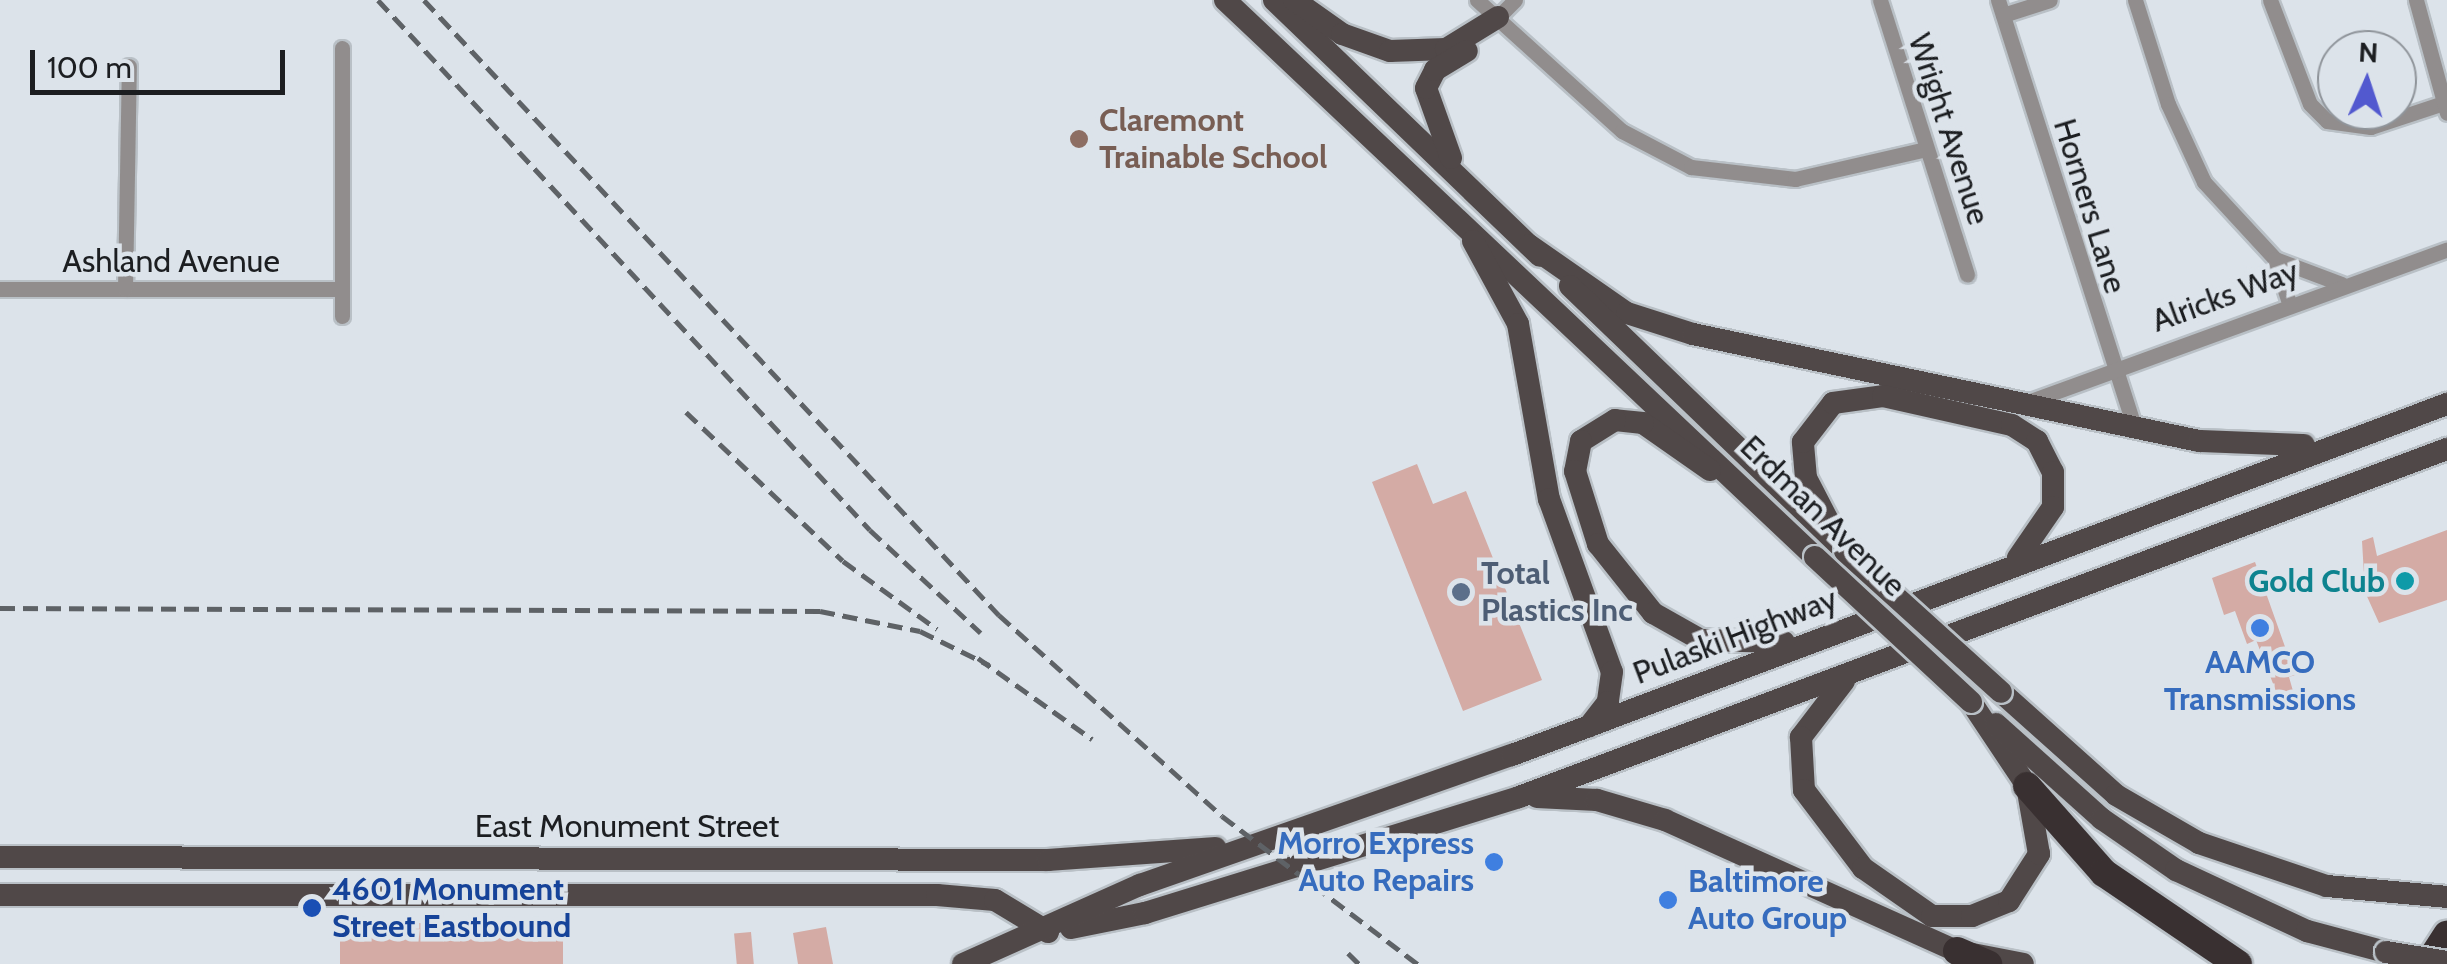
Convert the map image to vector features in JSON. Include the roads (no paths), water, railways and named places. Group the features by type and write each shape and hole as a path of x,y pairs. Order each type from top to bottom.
{"highway":[{"path":"2027,786 2104,874 2238,964"},
{"path":"2428,964 2447,936"},
{"path":"1956,950 1988,964"}],"main road":[{"name":"Erdman Avenue","path":"1225,0 1815,557 2102,819 2176,870 2308,931 2386,952 2447,962"},
{"name":"Erdman Avenue","path":"1274,0 1463,178 1844,550 2116,795 2199,844 2326,886 2447,897"},
{"path":"1294,0 1342,34 1390,51 1446,49 1506,8"},
{"path":"1463,178 1430,116 1426,88 1435,70 1506,8"},
{"path":"1458,217 1511,303 1548,499 1612,672 1608,702 1589,726"},
{"path":"1529,245 1627,313 1660,325 2232,446 2332,443"},
{"path":"1844,550 1806,478 1803,442 1833,403 1868,395 2012,425 2037,441 2053,472 2053,507 2013,564"},
{"name":"Pulaski Highway","path":"963,964 1048,932 1140,885 1589,726 2167,504 2447,404"},
{"path":"1815,557 1644,424 1600,423 1581,442 1575,470 1586,518 1614,571 1652,613 1728,645 1832,634"},
{"name":"Pulaski Highway","path":"1048,932 1144,914 1519,797 2182,545 2447,450"},
{"path":"2167,504 2182,545"},
{"path":"1860,668 1807,721 1799,773 1834,837 1897,897 1952,918 2009,901 2039,854 2027,786 1971,702"},
{"path":"1519,797 1598,800 1664,820 1956,950 2023,964"},
{"name":"East Monument Street","path":"0,857 1048,860 1253,843"},
{"path":"0,894 936,896 995,900 1048,932"}],"street":[{"path":"1477,0 1506,8 1622,131 1691,167 1795,179 1926,149"},
{"name":"Wright Avenue","path":"1880,0 1967,274"},
{"path":"2000,8 2050,0"},
{"path":"2136,0 2184,145 2223,206 2275,260 2341,284"},
{"path":"2270,0 2310,104 2327,121 2370,127 2445,108 2416,0"},
{"name":"Horners Lane","path":"2000,8 2110,367 2134,427"},
{"path":"342,48 342,316"},
{"path":"125,289 129,66"},
{"name":"Alricks Way","path":"2025,403 2110,367 2447,250"},
{"path":"2275,260 2288,303"},
{"name":"Ashland Avenue","path":"0,288 342,289"}],"railway":[{"path":"378,0 870,530 981,633"},
{"path":"424,0 999,615 1222,816 1418,964"},
{"path":"686,412 843,561 937,629"},
{"path":"0,608 820,611 920,631 989,665"},
{"path":"978,658 1092,739"},
{"path":"1348,953 1359,964"}],"place":[{"name":"Claremont Trainable School","path":"1079,139"},
{"name":"Gold Club","path":"2405,581"},
{"name":"Total Plastics Inc","path":"1461,592"},
{"name":"AAMCO Transmissions","path":"2260,628"},
{"name":"Morro Express Auto Repairs","path":"1494,862"},
{"name":"Baltimore Auto Group","path":"1668,900"},
{"name":"4601 Monument Street Eastbound","path":"312,908"}]}
